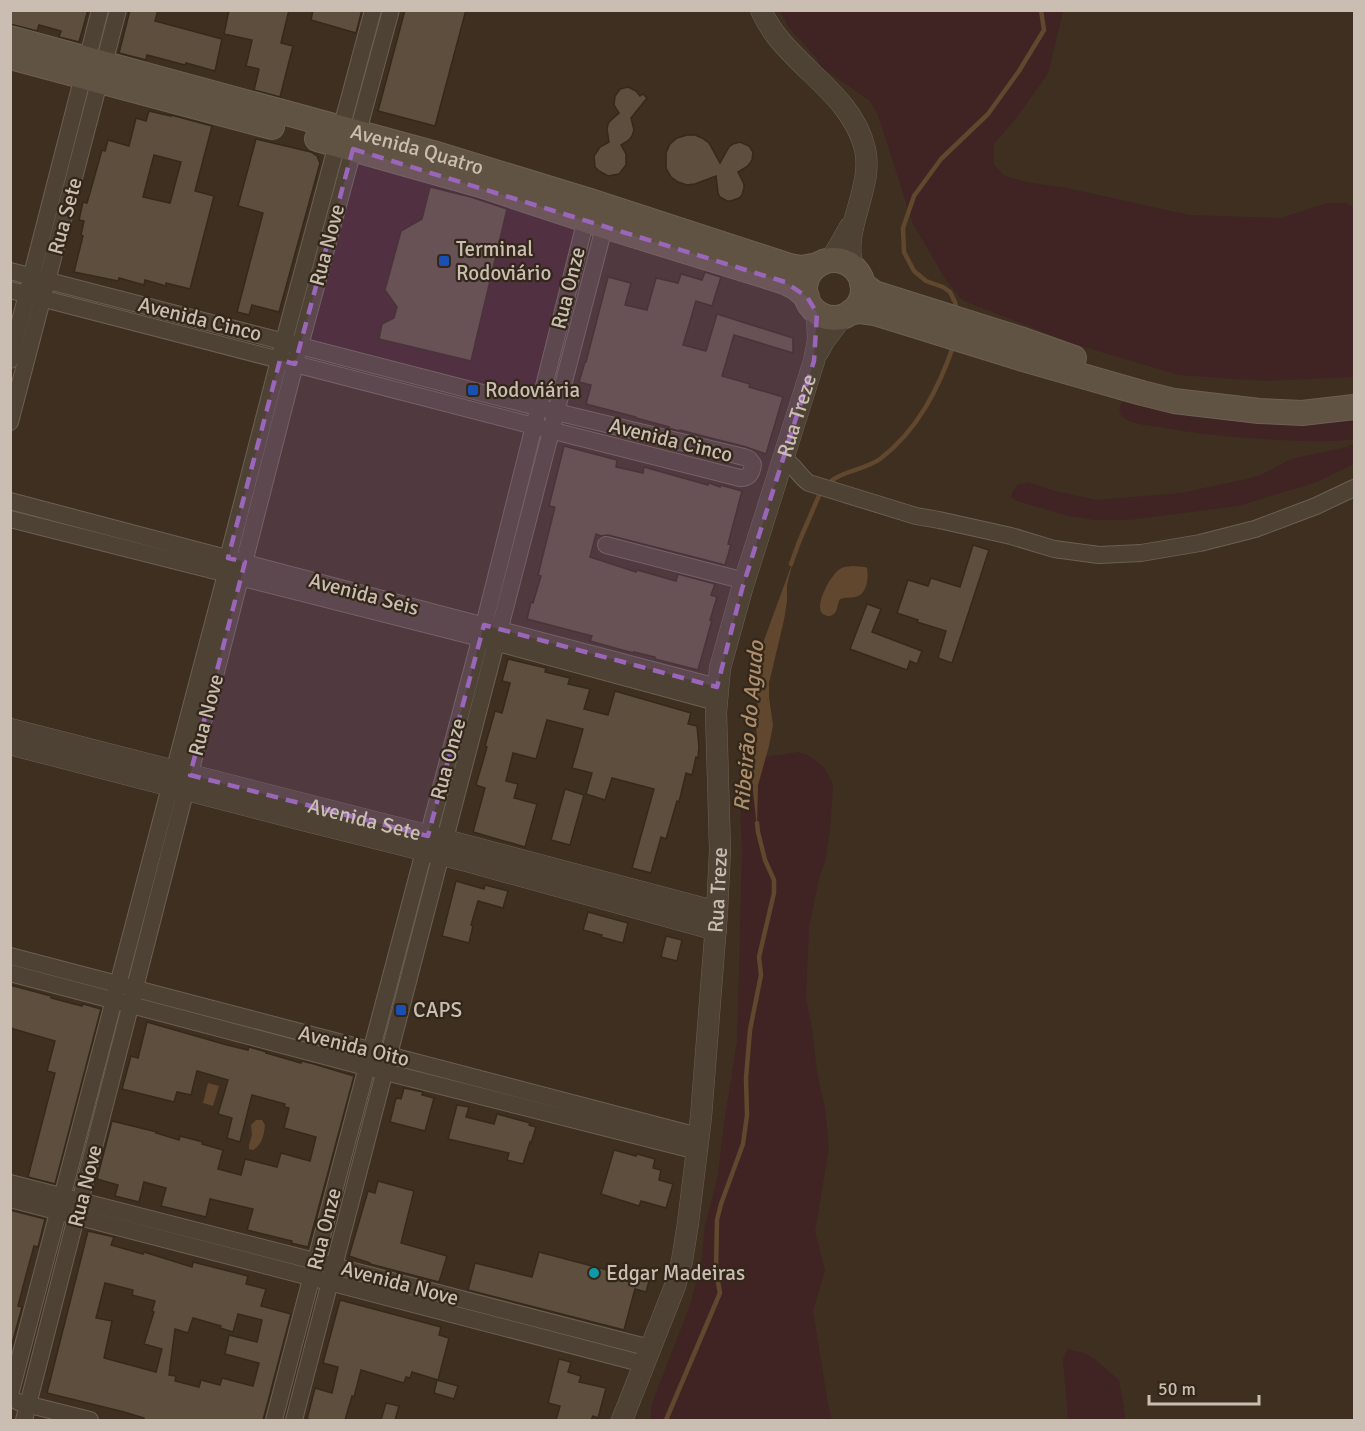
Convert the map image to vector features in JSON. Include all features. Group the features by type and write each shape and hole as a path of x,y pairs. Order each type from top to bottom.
{"main road":[{"name":"Avenida Quatro","path":"10,38 94,70 348,139 433,153 597,214 697,246 795,286 812,305"},
{"name":"Avenida Quatro","path":"10,57 94,70"},
{"name":"Avenida Quatro","path":"697,246 801,268 823,263"},
{"path":"899,311 868,289 858,275 844,262 834,260 823,263 811,272 806,281 805,286 812,305 825,316 834,318 867,311 899,311 977,335 1023,340 1184,398 1216,406 1302,413 1354,407"},
{"path":"847,314 857,306 862,298 863,290 858,275"}],"street":[{"name":"Rua Sete","path":"58,207 83,148 100,10"},
{"name":"Rua Sete","path":"10,360 40,279 58,207 66,144 118,10"},
{"name":"Rua Nove","path":"348,139 373,10"},
{"name":"Rua Nove","path":"26,1415 132,997 180,780 292,343 348,139 391,10"},
{"path":"761,10 776,35 840,103 853,121 866,151 865,184 855,219 851,246 852,261 858,275"},
{"path":"66,144 83,148"},
{"name":"Rua Onze","path":"490,634 534,426 597,214"},
{"name":"Rua Onze","path":"294,1420 388,1063 435,845 490,634 556,412 597,214"},
{"path":"823,263 834,255 855,219"},
{"name":"Avenida Cinco","path":"10,271 556,412 744,457 753,464 752,470 749,476 740,478 10,290"},
{"name":"Rua Sete","path":"12,412 35,296"},
{"path":"133,321 139,304"},
{"name":"Rua Treze","path":"622,1420 675,1286 682,1261 697,1143 717,921 720,850 717,694 723,655 814,361 818,340 812,305"},
{"name":"Rua Treze","path":"814,361 824,341 847,314"},
{"path":"783,459 790,462 799,476 809,483 916,516 1011,536 1054,549 1099,555 1141,553 1188,545 1255,529 1316,506 1354,488"},
{"name":"Avenida Seis","path":"10,501 71,526"},
{"name":"Avenida Seis","path":"10,519 71,526 717,694"},
{"path":"606,545 745,581"},
{"name":"Avenida Sete","path":"10,729 180,780"},
{"name":"Avenida Sete","path":"10,744 180,780 435,845 717,921"},
{"name":"Rua Nove","path":"10,1395 116,993 180,780"},
{"name":"Rua Onze","path":"274,1420 366,1067 435,845"},
{"name":"Avenida Oito","path":"10,956 116,993"},
{"name":"Avenida Oito","path":"10,973 116,993 371,1050 388,1063 697,1143"},
{"name":"Avenida Oito","path":"132,997 366,1067 388,1063"},
{"name":"Avenida Nove","path":"10,1183 60,1204"},
{"name":"Avenida Nove","path":"10,1199 79,1208 647,1356"},
{"path":"10,1400 26,1415"},
{"path":"10,1417 26,1415 90,1420"}],"highlighted area":[{"path":"353,149 785,282 807,297 817,313 814,361 742,589 717,687 484,625 428,836 190,775 245,562 228,558 280,360 295,364"}],"shaded area":[{"path":"780,11 1063,11 1048,74 994,144 994,165 1005,176 1026,182 1067,188 1189,215 1281,218 1327,203 1346,203 1354,208 1354,377 1264,381 1179,375 1074,344 962,300 946,280 913,224 878,115 869,100 822,68 815,56 789,28"},
{"path":"353,149 585,220 539,407 300,345"},
{"path":"1126,400 1156,408 1226,420 1354,416 1354,439 1310,441 1253,438 1145,425 1129,421 1121,415 1120,407"},
{"path":"1354,443 1354,464 1314,483 1238,506 1128,520 1095,520 1069,516 1011,498 1018,484 1027,482 1097,500 1181,493 1261,475 1289,460 1347,447"},
{"path":"793,561 787,585 784,620 769,683 773,725 758,785 757,827 752,783 757,736 755,719 758,705 751,687 752,673"},
{"path":"853,566 867,568 865,590 859,596 840,599 831,616 823,614 820,605 828,584 840,569"},
{"path":"799,752 823,766 833,784 830,832 825,862 819,878 809,927 806,999 817,1073 825,1108 829,1147 815,1232 825,1270 813,1311 832,1420 650,1420 652,1403 689,1308 701,1265 705,1226 718,1175 737,1041 742,852 740,803 747,779 757,758"},
{"path":"208,1083 219,1086 213,1106 203,1103"},
{"path":"256,1120 262,1120 265,1125 260,1143 253,1150 249,1149 252,1135 251,1125"},
{"path":"1068,1349 1084,1353 1095,1359 1119,1380 1126,1420 1068,1420 1063,1359"}],"building":[{"path":"10,10 88,10 79,42 59,37 61,31 39,25 37,31 10,24"},
{"path":"130,10 158,10 155,21 222,39 215,71 147,55 146,60 119,53"},
{"path":"229,10 289,10 281,43 293,46 280,97 254,90 259,69 246,66 252,40 224,34"},
{"path":"313,10 362,10 356,33 311,20"},
{"path":"405,10 466,10 435,126 378,111"},
{"path":"628,87 647,98 631,118 634,130 632,136 621,145 626,154 626,165 619,174 608,176 595,167 594,156 600,147 609,142 608,124 619,113 614,105 615,96 620,89"},
{"path":"149,111 212,126 195,191 214,196 190,289 145,280 144,285 119,278 118,281 74,272 83,236 81,235 84,221 79,220 83,202 87,203 102,150 105,151 108,140 129,146 136,118 146,121","holes":["154,155 181,162 170,203 143,197"]},
{"path":"695,135 709,143 720,163 733,144 740,142 749,146 753,152 752,160 748,166 738,172 744,184 742,195 739,198 727,201 720,197 716,176 687,185 671,177 666,168 666,153 670,144 677,138"},
{"path":"256,139 311,152 317,156 320,163 279,312 252,305 249,315 237,312 263,213 238,206"},
{"name":"Terminal Rodoviário","path":"430,187 507,209 471,361 379,339 382,324 394,318 397,307 385,290 401,231 422,219"},
{"path":"705,272 721,277 712,306 696,301 683,345 706,351 717,314 793,338 793,353 734,335 722,376 783,397 766,454 586,404 591,385 579,382 608,277 631,283 625,305 647,310 656,278 678,283 681,274 702,280"},
{"path":"564,446 617,460 616,467 643,473 644,467 708,485 709,483 742,491 725,565 608,535 596,534 590,557 636,572 637,570 676,581 678,574 715,584 711,595 717,597 698,670 590,641 592,636 527,619 541,576 538,575 555,507 549,506"},
{"path":"973,545 989,550 952,663 938,658 946,631 897,613 908,580 928,586 931,578 960,587"},
{"path":"867,604 881,609 872,632 922,651 917,664 910,661 907,670 850,649"},
{"path":"508,659 546,668 545,672 570,678 568,684 590,689 584,709 608,715 615,691 691,713 688,724 697,726 698,758 696,757 692,775 686,773 679,802 677,801 666,839 661,837 651,873 632,868 654,789 612,778 605,800 586,794 592,773 572,768 583,729 547,720 536,759 513,753 506,781 518,784 514,798 537,804 525,847 473,832 485,788 476,785 487,747 485,746 495,711 502,713 510,683 502,681"},
{"path":"565,789 584,795 570,845 551,840"},
{"path":"456,881 484,889 485,885 508,891 503,908 478,901 471,925 473,926 469,943 442,936"},
{"path":"588,912 628,923 623,943 583,930"},
{"path":"666,936 682,940 677,961 661,957"},
{"path":"10,985 51,996 51,998 101,1009 55,1184 28,1177 55,1073 47,1071 55,1041 10,1028"},
{"path":"147,1022 227,1045 248,1050 249,1047 354,1076 308,1247 247,1230 253,1209 210,1199 206,1217 161,1206 166,1188 144,1182 139,1202 115,1196 118,1185 97,1179 112,1121 179,1140 180,1136 203,1142 202,1144 223,1150 218,1169 241,1175 245,1159 277,1167 281,1153 310,1161 316,1137 284,1128 289,1108 284,1107 285,1104 252,1095 240,1142 227,1138 232,1118 218,1114 228,1080 197,1071 191,1095 177,1092 174,1102 122,1089 131,1056 138,1058"},
{"path":"404,1088 423,1092 422,1095 434,1098 425,1131 390,1122 396,1098 401,1099"},
{"path":"457,1105 469,1107 466,1117 494,1124 497,1114 530,1123 529,1125 536,1127 523,1164 507,1160 509,1153 448,1139"},
{"path":"614,1150 655,1159 653,1168 661,1170 659,1180 673,1184 666,1208 641,1201 639,1206 601,1194"},
{"path":"378,1181 414,1191 401,1243 447,1256 439,1282 370,1264 349,1256 368,1191 375,1193"},
{"path":"10,1210 45,1219 38,1247 34,1246 25,1279 18,1306 22,1307 12,1344 10,1344"},
{"path":"88,1231 114,1237 111,1245 143,1254 144,1252 192,1267 193,1262 248,1276 246,1284 266,1289 261,1306 291,1314 263,1420 144,1420 144,1418 124,1412 47,1393","holes":["105,1283 133,1290 132,1295 155,1301 144,1344 162,1349 156,1372 104,1358 112,1321 96,1318","238,1314 262,1320 257,1342 229,1335 225,1354 259,1363 253,1386 222,1378 220,1385 201,1380 199,1387 175,1381 176,1376 169,1375 175,1329 188,1333 193,1318 233,1332"]},
{"path":"539,1252 649,1281 646,1292 635,1289 624,1330 468,1290 475,1263 532,1277"},
{"path":"340,1300 441,1327 439,1335 449,1338 438,1380 412,1372 410,1378 406,1377 404,1383 361,1370 345,1420 307,1419 315,1388 332,1393 338,1367 323,1363"},
{"path":"559,1359 571,1362 568,1372 581,1376 579,1382 606,1388 598,1418 593,1416 591,1420 556,1420 560,1406 548,1403"},
{"path":"437,1380 458,1386 454,1399 434,1393"},
{"path":"386,1403 399,1406 395,1420 381,1420"}],"waterway":[{"name":"Ribeirão do Agudo","path":"957,312 950,292 926,281 914,271 904,252 903,228 914,196 941,159 988,114 1019,71 1044,30 1041,10"},
{"name":"Ribeirão do Agudo","path":"827,485 838,477 874,463 905,435 926,407 954,344"},
{"name":"Ribeirão do Agudo","path":"791,564 821,491"},
{"name":"Ribeirão do Agudo","path":"666,1420 720,1293 716,1270 717,1220 743,1144 747,1115 746,1078 750,1030 761,975 759,957 774,893 774,880 765,860 757,823"}],"place":[{"name":"Terminal Rodoviário","path":"444,261"},
{"name":"Rodoviária","path":"473,390"},
{"name":"CAPS","path":"401,1010"},
{"name":"Edgar Madeiras","path":"594,1273"}]}
